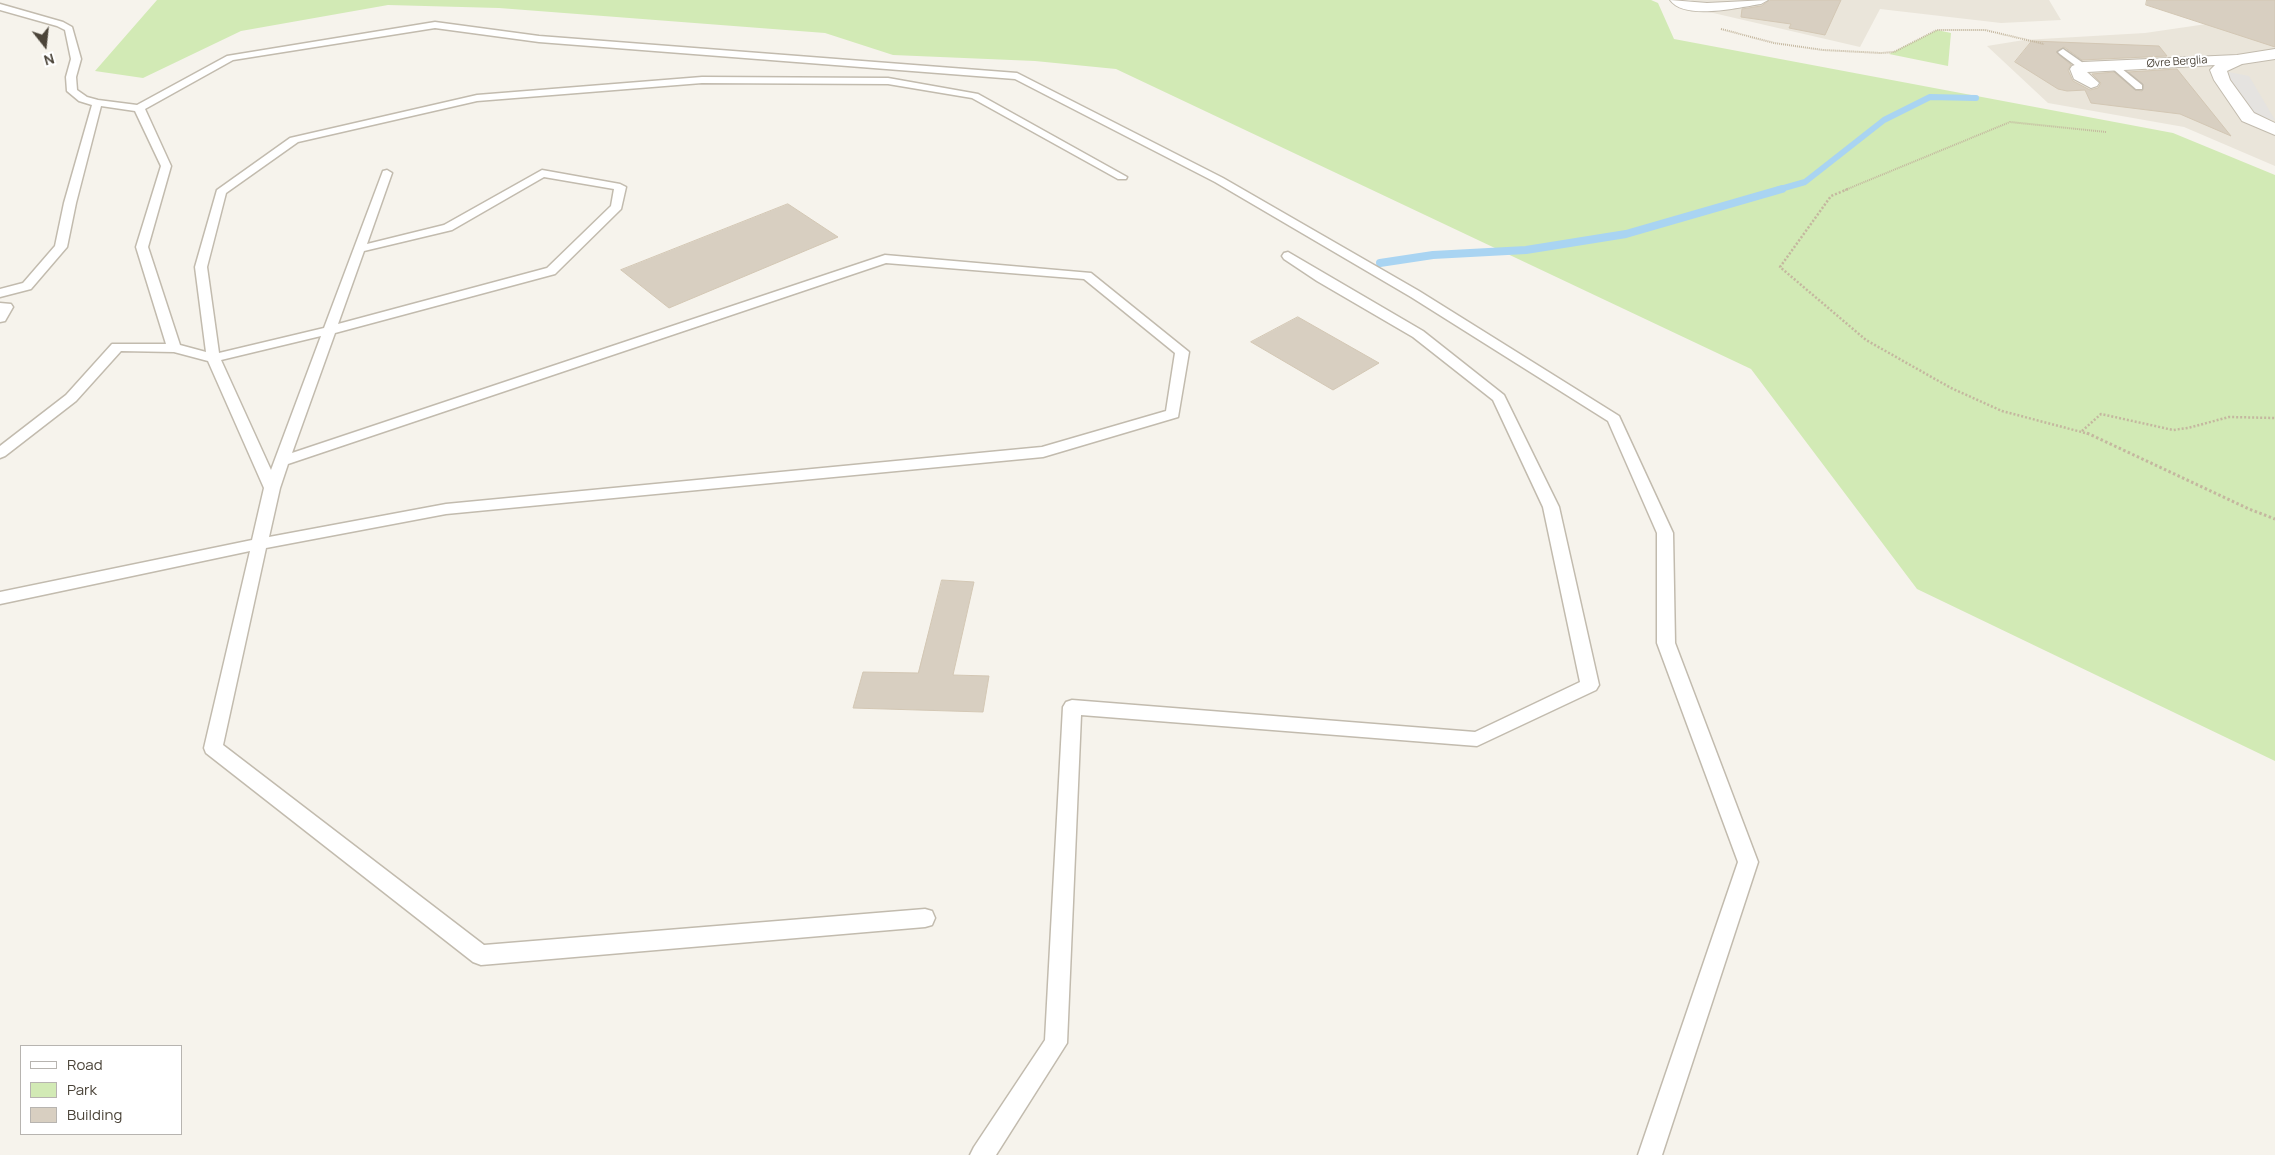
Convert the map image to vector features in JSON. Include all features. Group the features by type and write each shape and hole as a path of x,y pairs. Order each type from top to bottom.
{"street":[{"path":"1677,0 1690,6 1705,7 1761,0"},
{"name":"Øvre Berglia","path":"2275,54 2237,60 2223,64 2219,68 2222,80 2248,117 2275,130"},
{"name":"Øvre Berglia","path":"2083,67 2207,59 2237,60"},
{"path":"2083,67 2078,69 2080,76 2091,83"}],"lane":[{"path":"0,6 60,24 69,29 76,59 71,77 72,91 83,99 98,103 139,108 230,58 435,25 539,39 1017,76 1228,185 1415,294 1614,419 1665,533 1666,643 1748,862 1650,1155"},
{"path":"2063,52 2083,67"},
{"name":"Øvre Berglia","path":"2116,66 2139,86"},
{"path":"272,488 213,358 201,267 221,192 294,140 477,98 702,80 888,82 974,96 1122,177"},
{"path":"0,293 27,286 61,247 70,203 98,103"},
{"path":"139,108 166,166 142,247 174,348"},
{"path":"387,173 272,488 213,748 481,955 925,918"},
{"path":"0,453 71,398 117,347 174,348 213,358 330,330 551,271 617,208 620,187 542,173 448,228 359,249"},
{"path":"982,1155 1056,1043 1072,707 1477,739 1590,685 1551,508 1499,398 1418,334 1321,278 1288,256"},
{"path":"0,598 259,544 446,509 1043,452 1173,414 1182,352 1087,276 885,259 282,461"},
{"path":"0,307 7,307 0,318"}],"path":[{"path":"1720,29 1774,43 1833,50 1894,52 1937,30 1968,29 1985,30 2048,45"},
{"path":"2106,132 2010,122 1840,192 1831,196 1780,267 1866,340 1951,388 2002,410 2082,431 2167,469 2249,509 2275,519"},
{"path":"2082,431 2101,414 2117,415 2144,425 2184,429 2215,419 2253,416 2275,418"}],"shaded area":[{"path":"1690,0 2049,0 2061,20 2001,23 1880,9 1860,47 1709,12 1705,7"},
{"path":"2275,14 2275,166 2184,127 2048,103 1987,46 2024,40 2145,33"},
{"path":"2218,70 2249,76 2275,120 2248,117"}],"green space":[{"path":"157,0 1651,0 1658,3 1674,39 2173,133 2275,175 2275,761 1917,589 1751,369 1116,69 1035,61 893,55 825,33 499,8 388,5 241,31 143,78 95,71"},
{"path":"1937,30 1951,33 1948,66 1889,54"}],"building":[{"path":"1770,0 1841,0 1825,35 1789,28 1791,24 1741,17 1742,9 1761,6"},
{"path":"2147,0 2275,0 2275,47 2146,5"},
{"path":"2032,41 2159,46 2167,56 2082,60 2064,47 2056,52 2071,65 2068,70 2073,81 2090,90 2098,88 2101,83 2092,74 2114,72 2135,90 2142,91 2143,84 2128,72 2177,69 2231,136 2180,114 2091,103 2085,90 2067,91 2058,89 2015,62"},
{"path":"788,204 838,237 669,308 621,270"},
{"path":"1298,317 1379,363 1333,390 1251,342"},
{"path":"942,580 974,582 953,675 989,676 983,712 853,708 863,672 918,673"}],"waterway":[{"path":"1777,190 1805,182 1884,120 1930,97 1976,98"},
{"path":"1380,263 1433,255 1526,250 1626,234 1782,189"}]}
